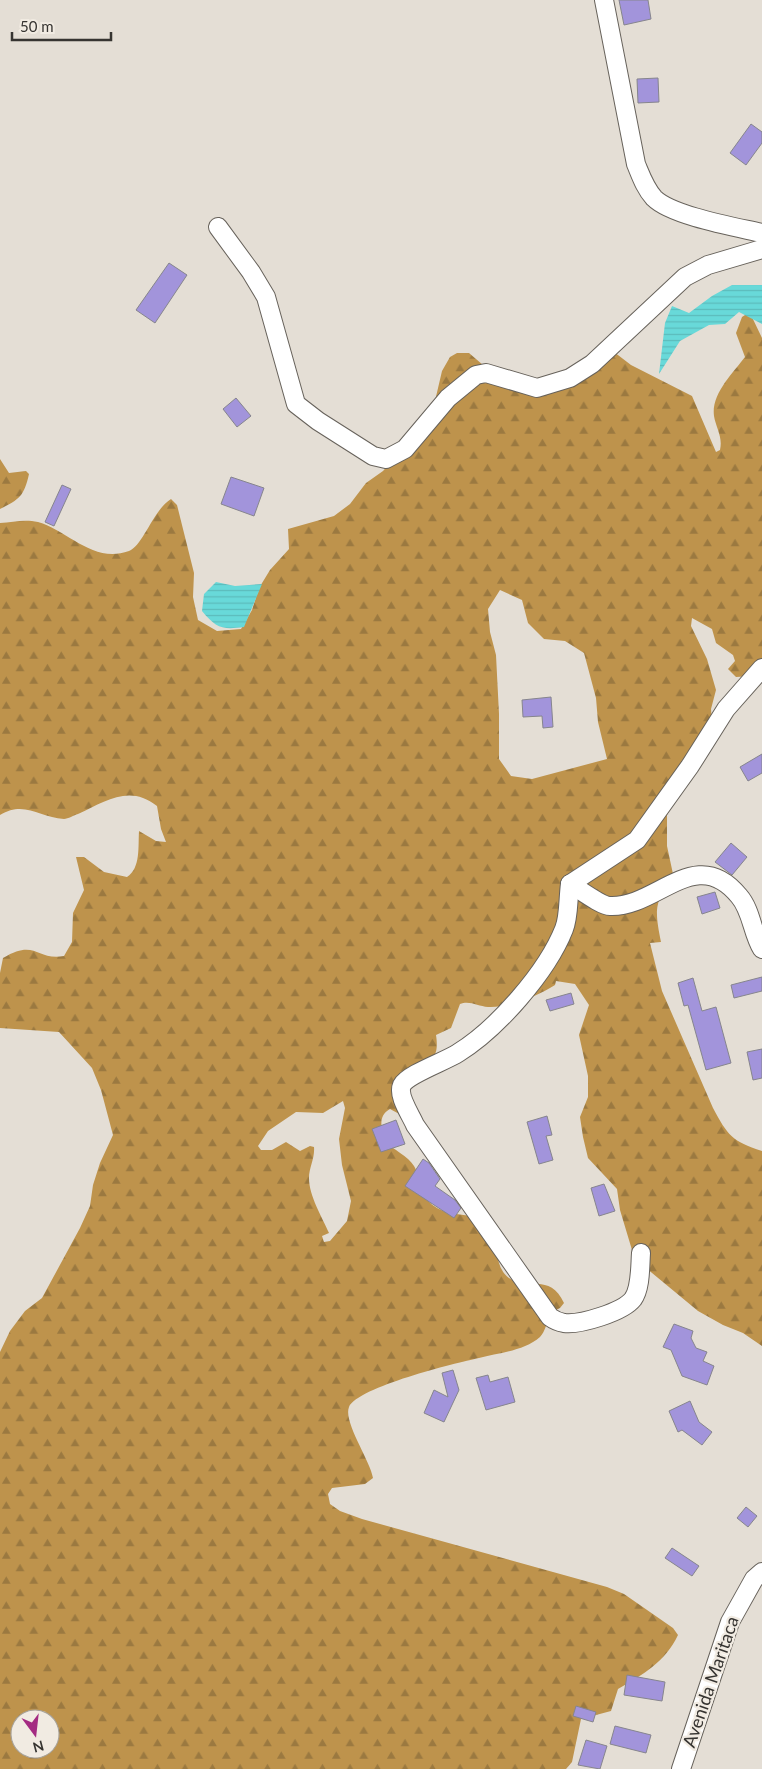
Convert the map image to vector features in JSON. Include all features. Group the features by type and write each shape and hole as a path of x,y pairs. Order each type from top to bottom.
{"street":[{"path":"604,0 636,164 654,198 664,205 697,217 762,232"},
{"path":"218,227 251,272 266,297 296,404 318,421 373,456 386,458 405,449 448,398 476,375 486,373 537,388 570,378 592,364 685,277 718,262 762,249"},
{"path":"570,884 637,840 690,766 726,709 762,668"},
{"path":"570,884 608,906 621,906 686,877 709,874 723,882 745,904 762,949"},
{"path":"570,884 565,928 544,965 529,985 500,1020 483,1036 458,1053 406,1081 401,1090 402,1096 415,1125 550,1317 563,1323 579,1322 609,1313 629,1303 635,1295 639,1278 640,1253"},
{"name":"Avenida Maritaca","path":"681,1769 730,1622 754,1579 762,1572"}],"green space":[{"path":"748,313 751,315 762,338 762,670 752,676 736,677 728,669 735,661 733,655 716,643 712,629 692,618 691,626 707,659 716,690 711,709 712,722 702,751 667,815 667,846 673,874 659,899 657,921 661,942 650,943 662,991 713,1108 732,1136 744,1144 762,1151 762,1346 743,1333 723,1325 698,1311 646,1268 632,1250 620,1210 617,1189 588,1158 583,1137 580,1117 588,1097 588,1076 579,1035 589,1005 575,984 556,981 555,985 540,993 506,1006 488,1007 470,1003 460,1004 451,1028 436,1035 437,1044 432,1060 410,1075 403,1116 390,1109 383,1115 381,1123 384,1142 412,1163 426,1198 434,1206 449,1213 471,1216 484,1224 491,1232 501,1268 509,1278 516,1282 545,1285 552,1288 564,1303 560,1308 550,1313 542,1335 534,1342 511,1351 408,1377 356,1399 349,1407 348,1414 353,1431 373,1478 365,1484 332,1488 328,1494 330,1504 340,1511 362,1519 607,1587 624,1594 673,1628 678,1635 667,1653 660,1660 618,1689 611,1711 581,1719 572,1762 566,1769 0,1769 0,1352 10,1331 25,1311 42,1298 80,1228 90,1206 93,1185 100,1163 113,1135 101,1090 92,1068 59,1032 0,1028 0,973 3,958 14,952 29,950 47,956 64,956 72,942 73,913 84,890 76,857 84,857 104,872 127,877 135,868 137,862 139,831 156,841 166,842 161,829 157,806 147,799 137,796 127,795 108,800 66,819 55,818 25,809 17,809 0,815 0,523 38,522 93,550 116,554 134,548 159,511 171,499 177,505 194,573 193,597 198,620 217,631 241,629 252,610 259,588 270,570 289,549 288,529 334,516 350,504 366,483 383,471 431,418 442,371 450,357 457,353 469,353 483,365 505,377 553,381 614,352 631,365 692,396 716,452 720,450 721,445 714,416 716,400 724,384 745,357 736,333 742,317","holes":["500,590 522,600 528,623 544,639 565,641 584,653 596,698 598,722 607,759 532,779 511,776 499,759 496,655 490,632 488,609","343,1101 345,1108 339,1139 342,1165 351,1201 347,1221 330,1241 324,1242 322,1236 329,1233 313,1199 310,1185 309,1174 314,1147 310,1146 300,1151 286,1142 272,1150 261,1150 258,1146 268,1131 296,1112 323,1113"]},
{"path":"0,459 9,473 26,471 29,474 20,496 0,509"}],"water":[{"path":"732,285 762,285 762,324 739,312 725,324 709,325 680,341 659,374 665,323 672,306 689,313 712,296"},
{"path":"216,582 235,586 262,584 244,627 225,628 211,621 202,611 204,594"}],"building":[{"path":"619,0 648,0 651,19 624,25"},
{"path":"658,78 659,102 638,103 637,79"},
{"path":"751,124 762,132 762,143 746,165 730,153"},
{"path":"169,263 187,275 155,323 136,310"},
{"path":"236,398 251,416 237,427 223,409"},
{"path":"231,477 264,488 254,516 221,504"},
{"path":"62,485 71,489 54,526 45,522"},
{"path":"551,697 553,727 543,728 542,716 523,717 522,700"},
{"path":"762,754 762,773 748,781 740,767"},
{"path":"731,843 747,857 732,875 715,862"},
{"path":"715,892 720,908 702,914 697,897"},
{"path":"762,977 762,991 734,998 731,985"},
{"path":"693,978 702,1011 716,1007 731,1063 706,1070 688,1005 684,1006 678,983"},
{"path":"571,993 574,1004 550,1011 546,1000"},
{"path":"762,1049 762,1078 753,1080 747,1052"},
{"path":"547,1116 552,1135 546,1136 553,1160 539,1164 527,1122"},
{"path":"396,1120 405,1144 381,1152 372,1129"},
{"path":"423,1159 429,1163 440,1179 435,1186 455,1200 461,1208 454,1218 405,1186"},
{"path":"604,1184 615,1211 599,1216 591,1188"},
{"path":"674,1324 693,1331 691,1338 696,1348 707,1352 703,1361 714,1366 707,1385 682,1376 671,1350 663,1347"},
{"path":"453,1370 459,1390 444,1422 424,1413 434,1390 448,1397 442,1373"},
{"path":"488,1375 490,1382 508,1377 515,1402 486,1410 476,1378"},
{"path":"690,1401 699,1422 712,1432 702,1445 682,1430 678,1432 669,1411"},
{"path":"746,1507 757,1516 748,1527 737,1518"},
{"path":"672,1548 699,1566 692,1576 665,1558"},
{"path":"627,1675 665,1682 662,1701 624,1695"},
{"path":"576,1706 596,1712 593,1722 573,1716"},
{"path":"615,1726 651,1735 646,1753 610,1744"},
{"path":"586,1740 607,1746 600,1769 578,1765"}]}
